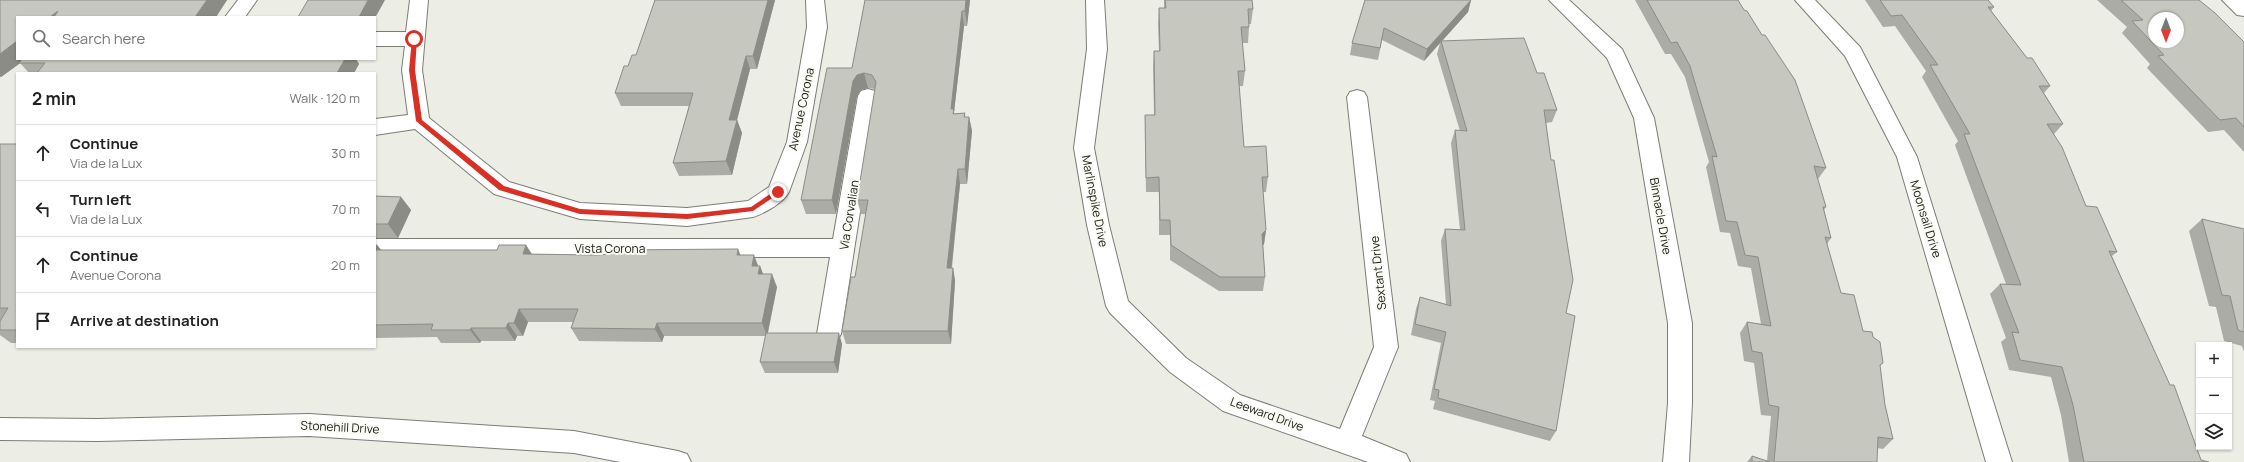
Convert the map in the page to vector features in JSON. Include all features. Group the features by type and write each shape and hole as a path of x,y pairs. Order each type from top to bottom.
{"street":[{"path":"236,16 248,0"},
{"path":"376,127 419,121 412,70 419,0"},
{"name":"Avenue Corona","path":"419,121 502,188 580,211 687,217 753,209 778,192 797,142 817,27 815,0"},
{"name":"Marlinspike Drive","path":"1095,0 1097,49 1084,148 1098,225 1118,306"},
{"name":"Binnacle Drive","path":"1558,0 1614,54 1644,118 1680,323 1680,403 1676,462"},
{"name":"Moonsail Drive","path":"1804,0 1853,52 1908,157 1999,462"},
{"path":"2231,0 2244,10"},
{"path":"376,39 414,39"},
{"name":"Via Corvalian","path":"829,334 868,96"},
{"name":"Sextant Drive","path":"1347,442 1386,347 1357,97"},
{"path":"678,248 687,217"},
{"name":"Vista Corona","path":"376,248 844,248"},
{"name":"Leeward Drive","path":"1118,306 1178,365 1232,403 1347,442 1397,462"},
{"name":"Stonehill Drive","path":"0,429 98,430 309,425 574,442 678,462"}],"building":[{"path":"0,0 207,0 196,16 55,16 58,11 51,16 16,16 16,42 0,54"},
{"path":"308,0 368,0 360,16 299,16"},
{"path":"655,0 768,0 753,56 746,56 729,120 737,120 726,161 673,163 693,93 615,93 624,66 628,66 632,55 636,55"},
{"path":"865,0 966,0 965,11 962,11 951,109 954,109 953,114 965,113 964,117 969,117 965,169 958,169 947,268 953,268 948,331 842,331 851,277 855,277 868,200 857,200 876,82 872,75 864,73 857,75 853,81 832,200 801,200 827,68 852,68"},
{"path":"1165,0 1252,0 1253,9 1248,9 1249,27 1241,27 1245,71 1238,71 1244,147 1266,146 1268,177 1262,177 1266,230 1262,234 1265,277 1220,277 1171,245 1170,220 1160,220 1159,177 1146,178 1145,115 1155,115 1154,51 1160,51 1159,8 1166,8"},
{"path":"1365,0 1471,0 1427,49 1384,28 1380,48 1352,43"},
{"path":"1647,0 1738,0 1744,10 1747,11 1762,35 1765,35 1795,80 1826,168 1814,166 1826,207 1823,207 1831,238 1825,237 1841,293 1854,295 1863,331 1872,332 1873,337 1880,342 1883,363 1880,365 1885,405 1893,439 1878,437 1877,462 1774,462 1779,407 1769,405 1762,353 1752,351 1747,322 1771,326 1758,257 1745,255 1737,222 1726,221 1712,156 1717,157 1690,66 1677,42 1671,43"},
{"path":"1880,0 1988,0 1994,7 1988,7 2027,58 2032,58 2050,86 2039,86 2063,124 2047,124 2062,147 2086,206 2097,207 2117,252 2109,251 2170,385 2174,385 2196,446 2196,450 2197,450 2201,460 2209,462 2084,462 2073,405 2062,367 2020,360 2012,332 2019,333 2000,284 2021,285 1964,134 1970,134 1930,65 1938,65 1902,15 1891,16"},
{"path":"2121,0 2199,0 2215,13 2244,42 2244,127 2236,118 2220,120 2158,56 2164,55 2157,48 2184,48 2184,12 2148,12 2148,38 2132,21 2143,20"},
{"path":"1524,38 1537,73 1544,73 1557,110 1544,110 1551,160 1554,160 1573,280 1566,313 1575,316 1556,431 1438,398 1439,390 1434,389 1446,332 1415,324 1420,297 1451,306 1445,229 1465,230 1455,130 1467,131 1441,41"},
{"path":"21,60 344,60 338,72 38,72 45,63 19,63"},
{"path":"0,144 16,144 16,330 0,330 0,321 8,308 0,308"},
{"path":"376,196 401,197 388,224 376,224"},
{"path":"2202,219 2244,229 2244,332 2238,330 2230,296 2222,295"},
{"path":"499,245 526,245 523,254 595,255 612,254 613,250 738,249 737,255 754,255 752,266 760,266 758,274 772,274 762,323 657,323 655,329 571,328 578,309 519,309 514,323 508,323 506,328 431,330 433,324 376,325 376,250 497,250"},
{"path":"766,333 839,333 834,362 760,362"},
{"path":"1752,456 1770,462 1752,462"}],"route":[{"path":"414,39 412,70 419,121 502,188 580,211 687,217 753,209 778,192"}]}
